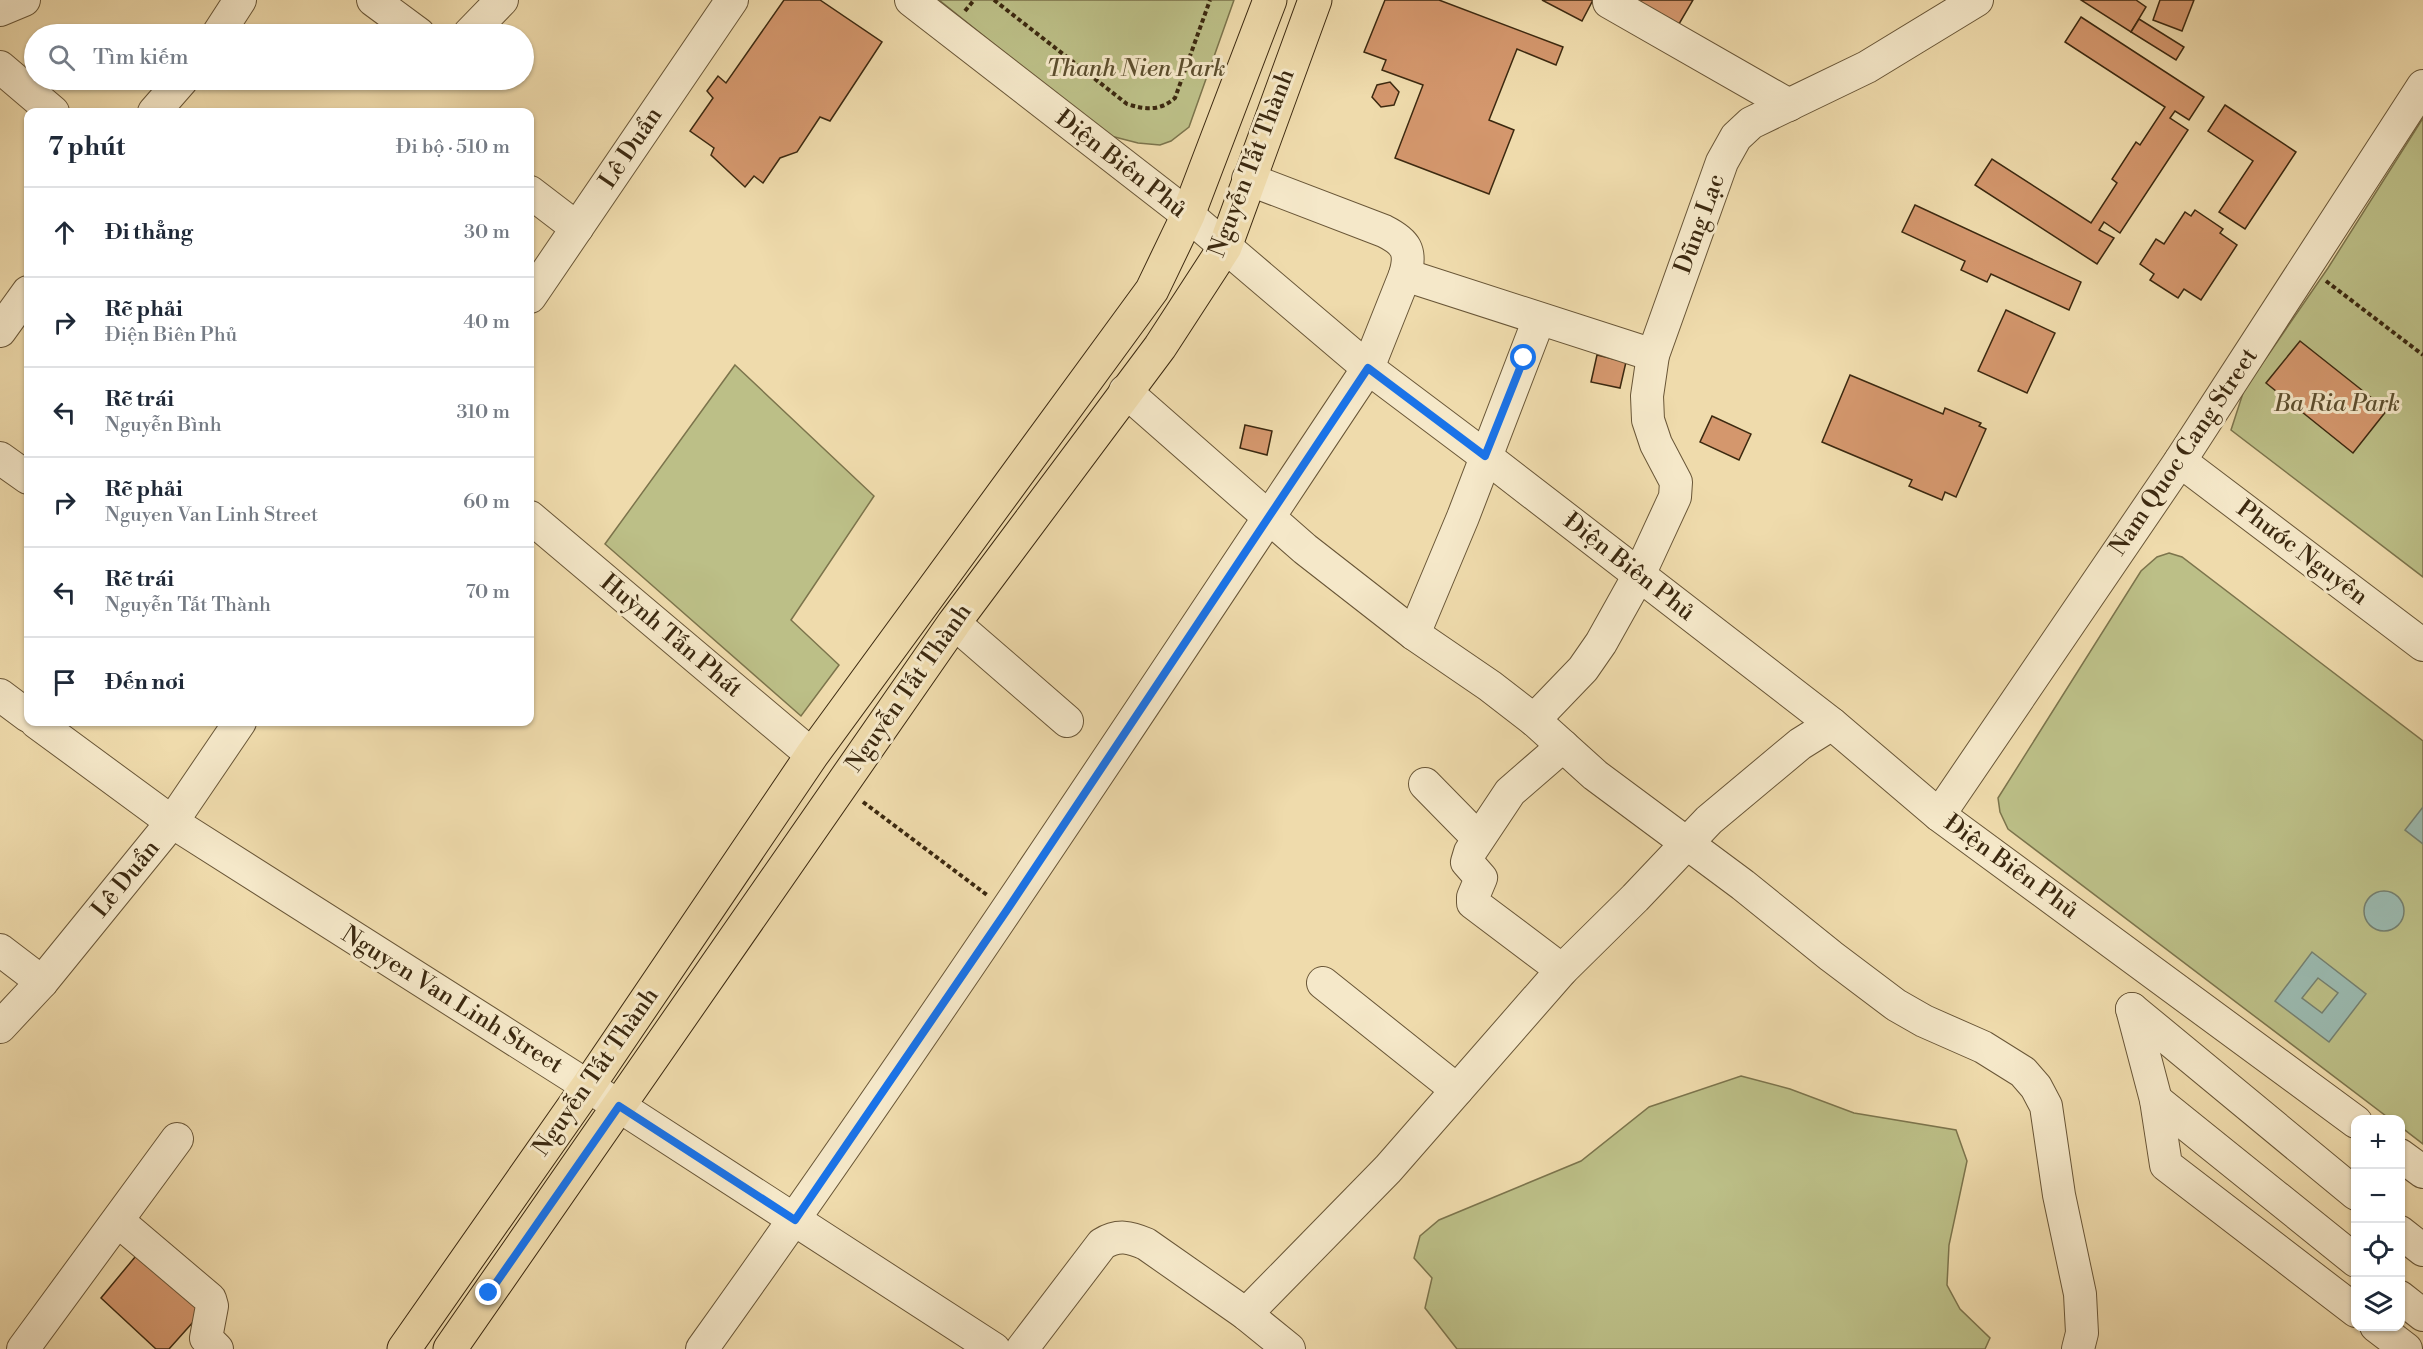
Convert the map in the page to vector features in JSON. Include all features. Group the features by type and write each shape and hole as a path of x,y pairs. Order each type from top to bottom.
{"main road":[{"name":"Nguyễn Tất Thành","path":"404,1349 588,1086 813,755 1152,290 1188,215 1270,0"},
{"name":"Nguyễn Tất Thành","path":"450,1349 954,623 1160,347 1225,247 1315,0"}],"street":[{"path":"0,10 24,0"},
{"path":"224,24 240,0"},
{"path":"373,0 405,24"},
{"path":"479,24 502,0"},
{"name":"Lê Duẩn","path":"534,291 732,0"},
{"name":"Điện Biên Phủ","path":"911,0 1188,215 1368,368 1832,724 1939,814 2351,1119"},
{"name":"Dũng Lạc","path":"1534,720 1583,669 1601,643 1639,575 1676,497 1676,482 1656,444 1648,420 1647,396 1653,356 1727,153 1736,136 1751,123 1867,67 1977,0"},
{"path":"1609,2 1789,105"},
{"path":"4,79 47,108"},
{"name":"Nam Quoc Cang Street","path":"1939,814 2180,460 2423,86"},
{"path":"158,108 173,90"},
{"path":"702,1349 795,1220 1007,910 1368,368 1405,275 1409,261 1407,249 1396,237 1248,179"},
{"path":"534,195 577,228"},
{"path":"1405,275 1653,356"},
{"path":"0,331 24,298"},
{"path":"1414,634 1463,517 1539,319"},
{"path":"1125,391 1305,549 1414,634 1490,686 1534,720 1595,775 1896,1005 1924,1021 1983,1047 2023,1072 2036,1086 2046,1106 2059,1196 2080,1294 2082,1333 2078,1349"},
{"path":"0,458 24,475"},
{"name":"Phước Nguyên","path":"2180,460 2423,645"},
{"name":"Huỳnh Tấn Phát","path":"534,519 813,755"},
{"path":"954,623 1067,721"},
{"path":"0,695 24,713"},
{"path":"1246,1314 1388,1169 1562,970 1635,898 1686,843 1767,769 1832,724"},
{"name":"Nguyen Van Linh Street","path":"41,726 172,822 588,1086 994,1349"},
{"name":"Lê Duẩn","path":"0,1027 42,982 172,822 237,726"},
{"path":"1562,970 1473,903 1473,897 1481,878 1467,862 1478,838 1510,792 1563,746"},
{"path":"1425,784 1478,838"},
{"path":"0,950 42,982"},
{"path":"1323,983 1457,1090"},
{"path":"2351,1191 2132,1009 2156,1100 2166,1166 2351,1308"},
{"path":"2223,1084 2249,1043"},
{"path":"2156,1100 2351,1258"},
{"path":"23,1349 177,1139"},
{"path":"2405,1159 2423,1172"},
{"path":"118,1221 210,1299 212,1306 206,1338 217,1349"},
{"path":"2405,1236 2423,1250"},
{"path":"1022,1349 1102,1244 1114,1237 1131,1238 1146,1244 1246,1314 1288,1349"},
{"path":"2405,1301 2423,1315"},
{"path":"2383,1331 2406,1349"}],"path":[{"path":"994,0 1127,104 1143,109 1166,106 1175,98 1210,0"},
{"path":"2306,266 2423,354"},
{"path":"841,785 1007,910"}],"green space":[{"name":"Thanh Nien Park","path":"939,0 1234,0 1189,127 1171,141 1160,145 1138,143 1107,135"},
{"name":"Ba Ria Park","path":"2423,118 2423,577 2231,430 2244,390 2328,268"},
{"path":"735,365 874,496 791,620 839,665 801,716 605,544"},
{"path":"2169,553 2182,557 2423,741 2423,1144 2405,1130 2405,1115 2385,1115 2008,829 2000,812 1998,798 2141,571 2157,557"},
{"path":"1741,1076 1790,1089 1854,1113 1956,1130 1967,1161 1949,1245 1947,1285 1960,1309 1990,1338 1985,1349 1457,1349 1425,1308 1432,1278 1414,1258 1420,1236 1439,1220 1581,1161 1649,1107"}],"water":[{"path":"2423,807 2423,844 2405,830"},
{"path":"2384,891 2392,892 2398,897 2403,903 2403,919 2398,925 2392,930 2384,931 2376,930 2370,925 2365,919 2364,911 2365,903 2370,897 2376,892"},
{"path":"2312,952 2366,994 2329,1042 2275,1001","holes":["2318,978 2338,993 2322,1013 2302,998"]}],"building":[{"path":"784,0 820,0 882,42 830,121 820,117 797,152 780,158 763,183 754,176 745,187 711,155 714,148 690,131 713,98 707,91 718,76 726,83"},
{"path":"1385,0 1439,0 1563,47 1556,65 1517,49 1489,120 1514,130 1489,194 1395,158 1423,85 1382,70 1386,60 1364,52"},
{"path":"1542,0 1593,0 1582,21"},
{"path":"1636,0 1693,0 1679,24"},
{"path":"2081,0 2136,0 2146,7 2131,32"},
{"path":"2160,0 2194,0 2182,31 2153,20"},
{"path":"2081,17 2204,97 2189,120 2175,111 2170,118 2188,130 2120,233 2104,222 2099,230 2114,238 2097,264 1975,185 1992,159 2091,223 2117,183 2112,179 2136,142 2140,145 2165,107 2065,42"},
{"path":"2139,19 2184,47 2176,60 2131,32"},
{"path":"1390,82 1399,92 1394,105 1381,107 1372,97 1377,85"},
{"path":"2225,105 2296,152 2245,229 2219,212 2253,161 2208,131"},
{"path":"1915,205 2081,282 2069,310 1991,274 1987,282 1961,270 1965,261 1902,232"},
{"path":"2195,210 2223,229 2220,233 2237,245 2201,300 2184,289 2178,298 2150,280 2154,274 2140,264 2156,239 2164,244 2185,212 2191,216"},
{"path":"2006,310 2055,333 2027,393 1978,371"},
{"path":"2300,341 2387,410 2353,453 2266,383"},
{"path":"1597,355 1626,362 1620,388 1591,382"},
{"path":"1850,375 1943,414 1945,408 1981,423 1979,426 1986,429 1956,497 1945,492 1942,500 1909,486 1912,480 1822,442"},
{"path":"1712,416 1751,434 1739,460 1700,442"},
{"path":"1245,425 1272,431 1267,455 1240,448"},
{"path":"140,1251 202,1312 169,1349 156,1349 101,1298"}],"route":[{"path":"489,1293 619,1106 795,1220 1007,910 1368,368 1485,456 1524,358"}]}
